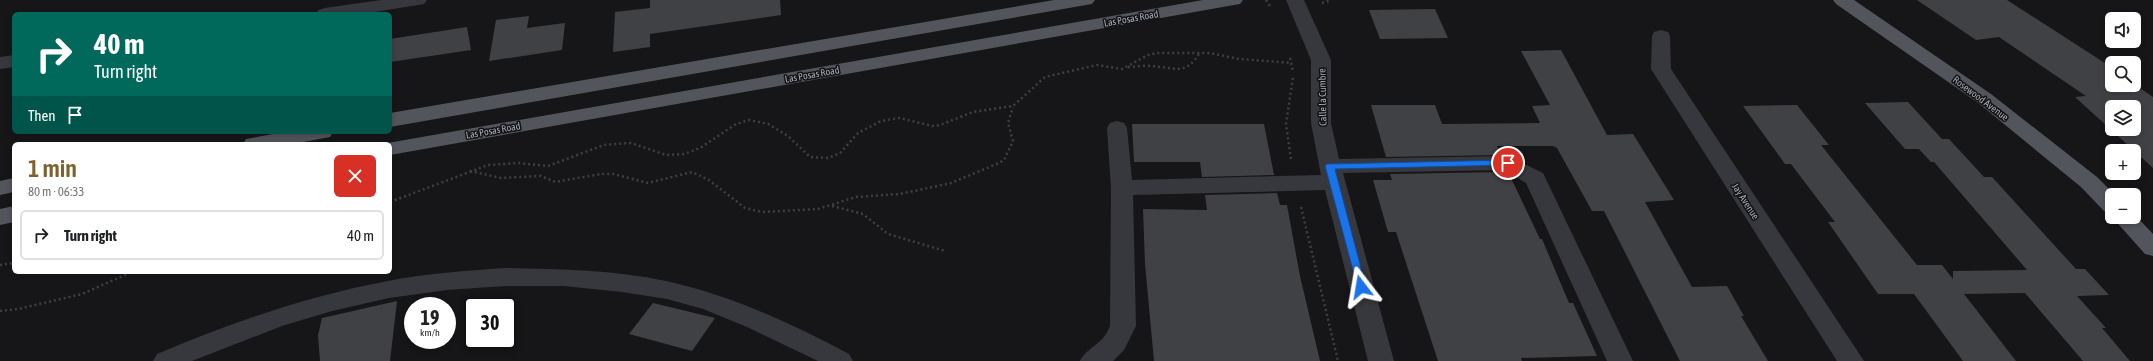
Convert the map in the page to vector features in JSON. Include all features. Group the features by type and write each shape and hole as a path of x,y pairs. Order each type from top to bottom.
{"main road":[{"path":"392,120 1086,0"},
{"name":"Las Posas Road","path":"392,148 1234,0"},
{"name":"Rosewood Avenue","path":"1842,0 1984,98 2088,182 2105,199"},
{"path":"266,142 312,134"},
{"path":"0,188 12,185"},
{"path":"0,217 12,214"},
{"path":"2130,224 2153,248"}],"street":[{"path":"338,12 418,0"},
{"name":"Calle la Cumbre","path":"1295,0 1321,60 1321,123 1332,174 1381,361"},
{"name":"Jay Avenue","path":"1661,36 1661,69 1850,361"},
{"path":"0,63 12,61"},
{"path":"1093,361 1102,356 1118,342 1123,326 1122,188 1117,128"},
{"path":"1122,188 1508,163 1535,178 1620,361"},
{"path":"166,361 256,326 325,303 402,286 465,279 547,276 605,281 668,290 726,309 789,334 840,361"}],"path":[{"path":"1125,67 1153,66 1180,70 1188,67 1196,59 1200,52"},
{"path":"470,171 501,178 540,176 555,182 601,174 613,174 648,183 692,172 709,180 745,208 753,211 762,212 818,208 832,206 856,198 888,197 951,182 999,163 1004,160 1013,141 1008,123 1013,106 1045,77 1097,65 1122,69 1148,55 1157,53 1200,52 1239,59 1292,63"},
{"path":"392,201 470,171 503,163 548,166 613,144 631,143 666,155 680,155 700,148 736,124 749,120 768,124 788,136 810,156 828,158 840,153 858,133 881,121 900,118 932,126 940,125 973,112 1013,106"},
{"path":"832,206 863,214 888,234 946,251"},
{"path":"0,265 12,263"},
{"path":"0,311 18,309 82,294 127,274"}],"building":[{"path":"650,0 780,0 781,15 650,34 650,47 613,52 615,12 650,8"},
{"path":"1917,0 2007,0 2105,63 2105,92 2141,92 2141,89 2153,97 2153,168 2141,157 2141,144 2127,144 2118,136 2141,136 2141,100 2105,100 2105,124 2075,97 2086,96 1999,37 1976,40"},
{"path":"1435,9 1448,38 1380,39 1369,10"},
{"path":"529,16 527,28 565,23 562,50 489,61 496,20"},
{"path":"467,27 471,50 392,62 392,39"},
{"path":"1561,50 1607,135 1633,134 1674,200 1645,202 1692,287 1727,286 1744,316 1741,316 1768,361 1680,361 1604,211 1592,211 1557,148 1553,146 1497,146 1501,155 1386,157 1371,105 1435,105 1442,124 1540,123 1532,106 1550,105 1521,51"},
{"path":"1908,102 1942,139 1949,139 1984,177 1992,177 2076,269 2085,269 2109,295 2077,296 2106,328 2102,328 2130,361 2083,361 2025,293 1964,294 2016,361 1963,361 1914,294 1878,294 1828,222 1835,222 1791,164 1785,164 1743,106 1797,105 1829,145 1821,145 1917,265 1942,265 1953,279 1953,271 2027,270 1934,162 1931,162 1919,149 1905,149 1865,103"},
{"path":"1132,124 1264,124 1274,175 1202,177 1200,162 1134,162"},
{"path":"1504,172 1510,176 1540,239 1542,239 1569,303 1573,303 1597,356 1521,358 1522,361 1438,361 1396,232 1388,232 1373,180 1392,180 1390,174"},
{"path":"1277,193 1280,205 1287,205 1300,276 1320,361 1154,361 1145,264 1143,209 1207,210 1205,195"},
{"path":"397,301 390,361 320,361 318,335 322,318"},
{"path":"653,303 715,318 692,351 629,334"}],"route":[{"path":"1361,287 1330,166 1508,163"}]}
